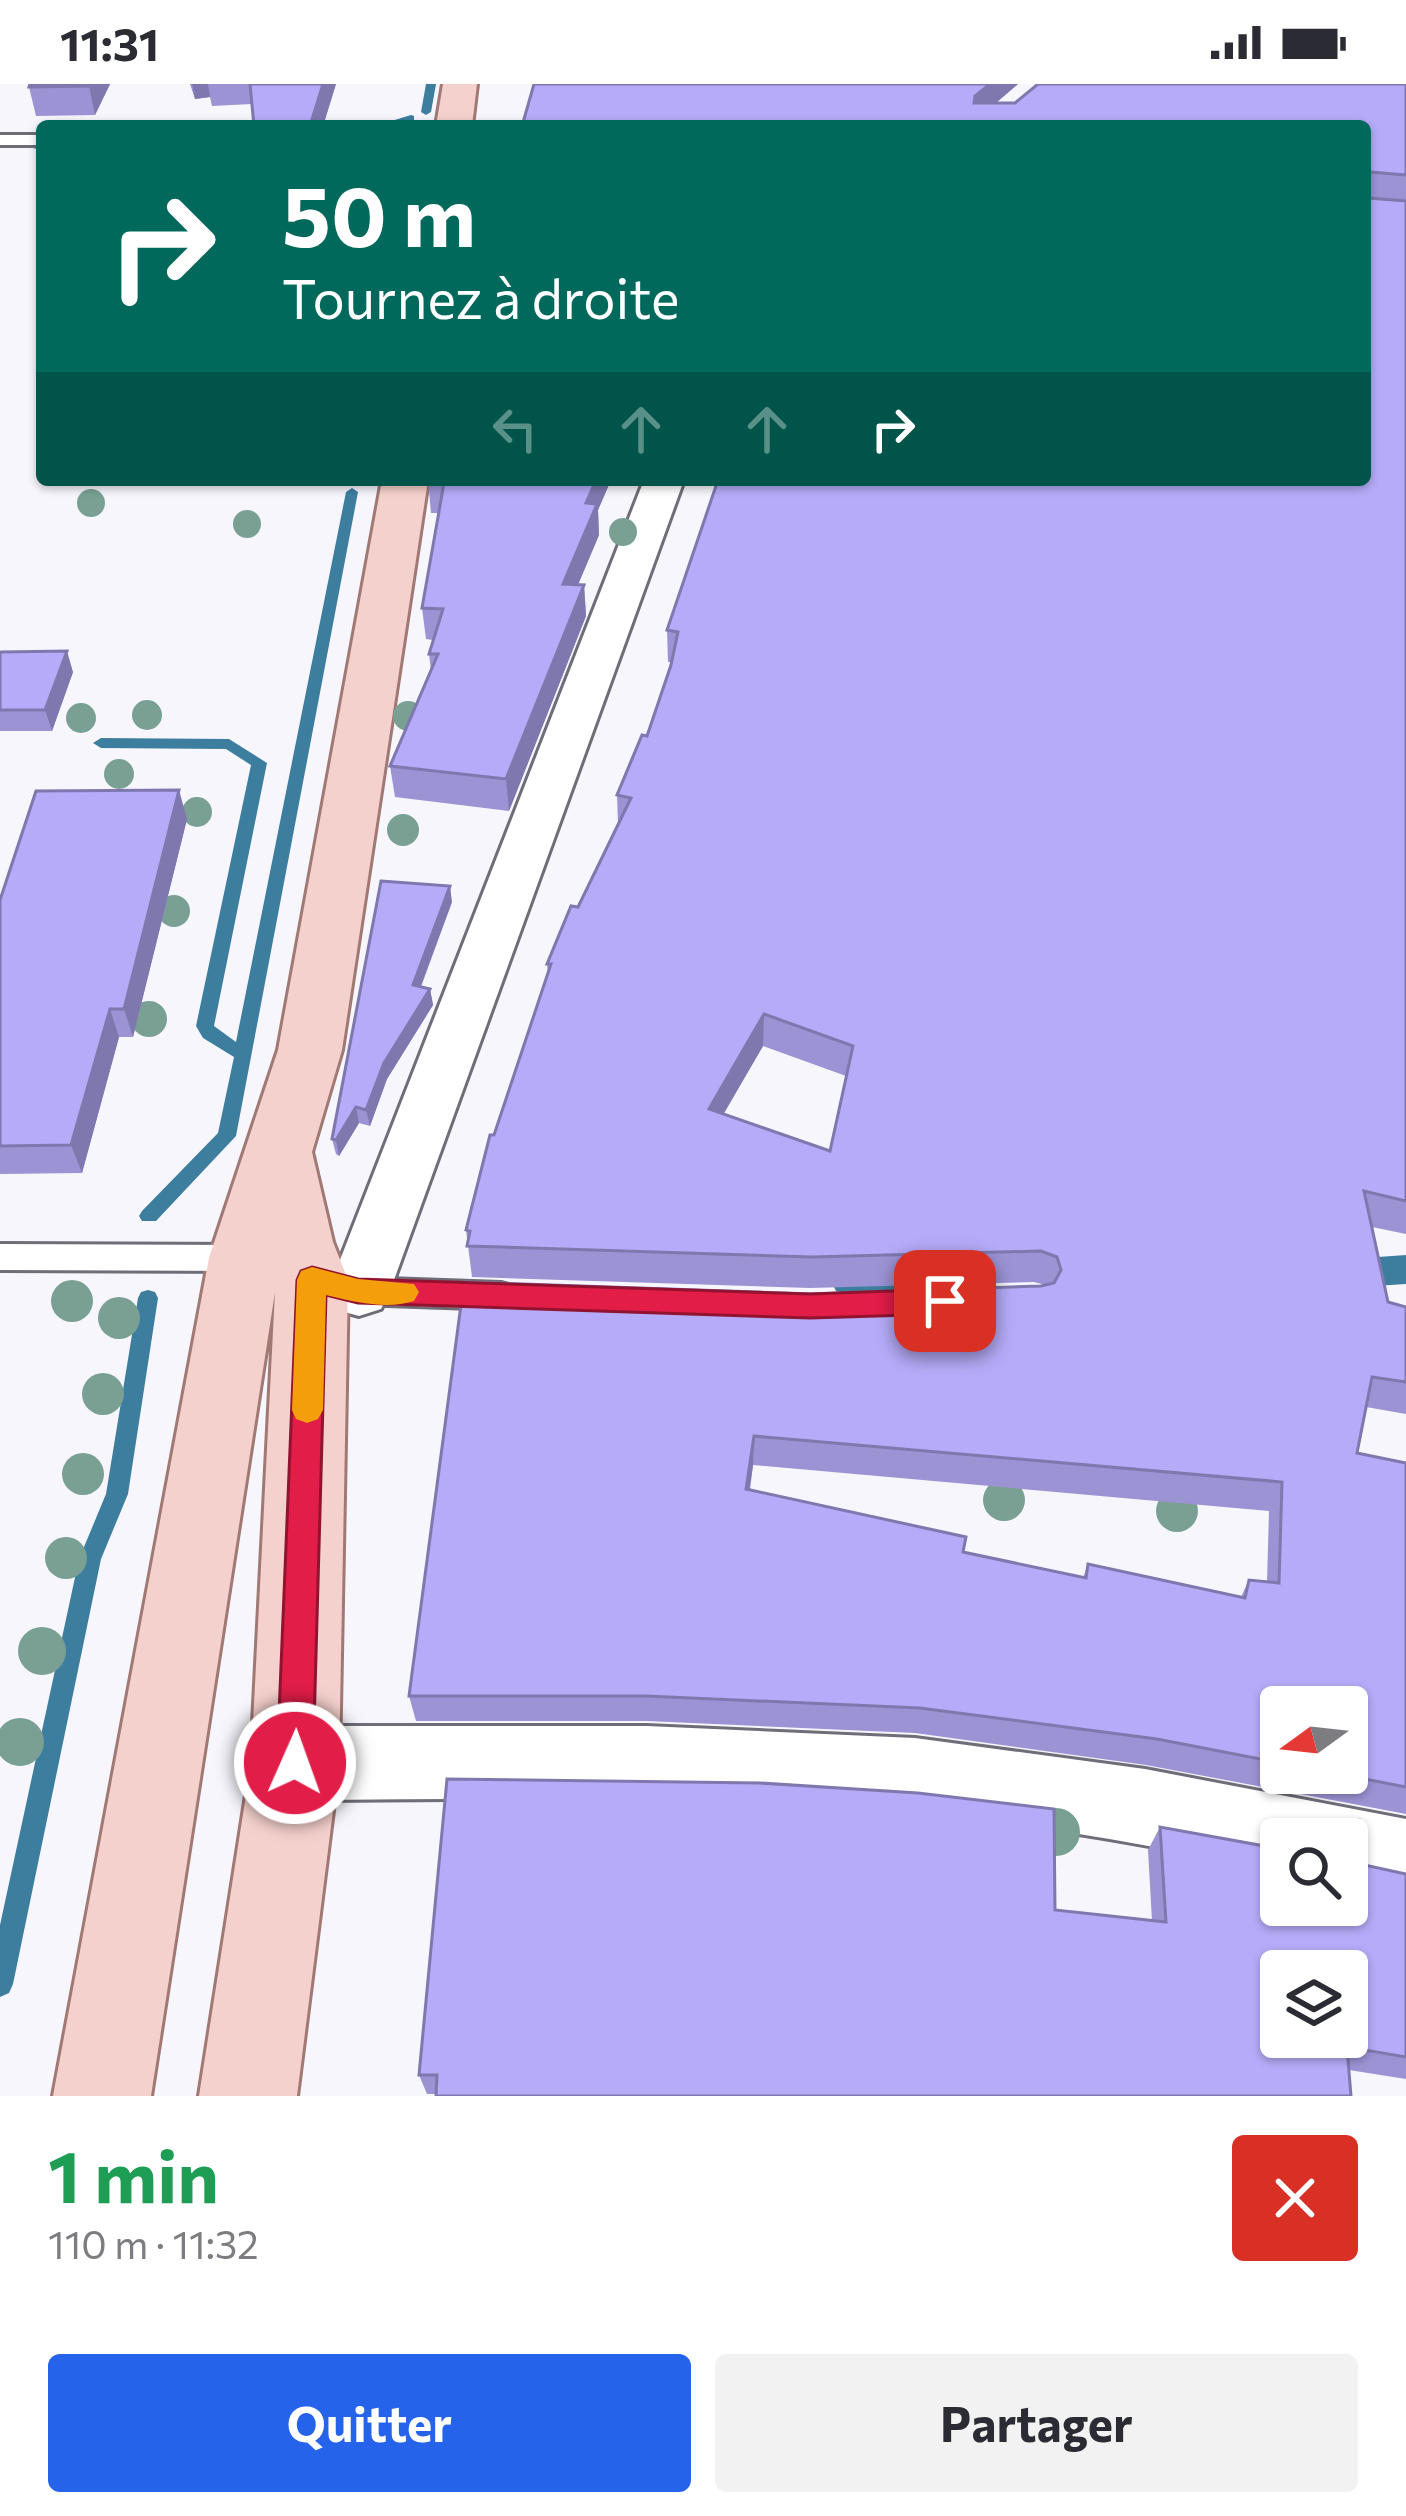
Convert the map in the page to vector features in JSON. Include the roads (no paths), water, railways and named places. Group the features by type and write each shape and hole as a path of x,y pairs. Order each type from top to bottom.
{"main road":[{"path":"455,120 460,84"},
{"path":"248,2096 295,1763 305,1276 279,1151 310,1050 404,486"},
{"path":"102,2096 305,1276"}],"street":[{"path":"305,1276 661,486"},
{"path":"295,1763 601,1762 860,1772 1013,1787 1260,1829"},
{"path":"1368,1850 1406,1858"}],"lane":[{"path":"0,140 36,140"},
{"path":"0,1257 305,1276 525,1296"}],"waterway":[{"path":"426,112 431,84"},
{"path":"403,120 411,118"},
{"path":"243,1054 352,492"},
{"path":"101,743 229,744 259,763 205,1026 209,1034 243,1054"},
{"path":"149,1216 227,1136 243,1054"},
{"path":"1357,1265 1406,1263"},
{"path":"1358,1279 1406,1276"},
{"path":"843,1285 983,1290"},
{"path":"0,1984 90,1559 117,1494 148,1298"}]}
